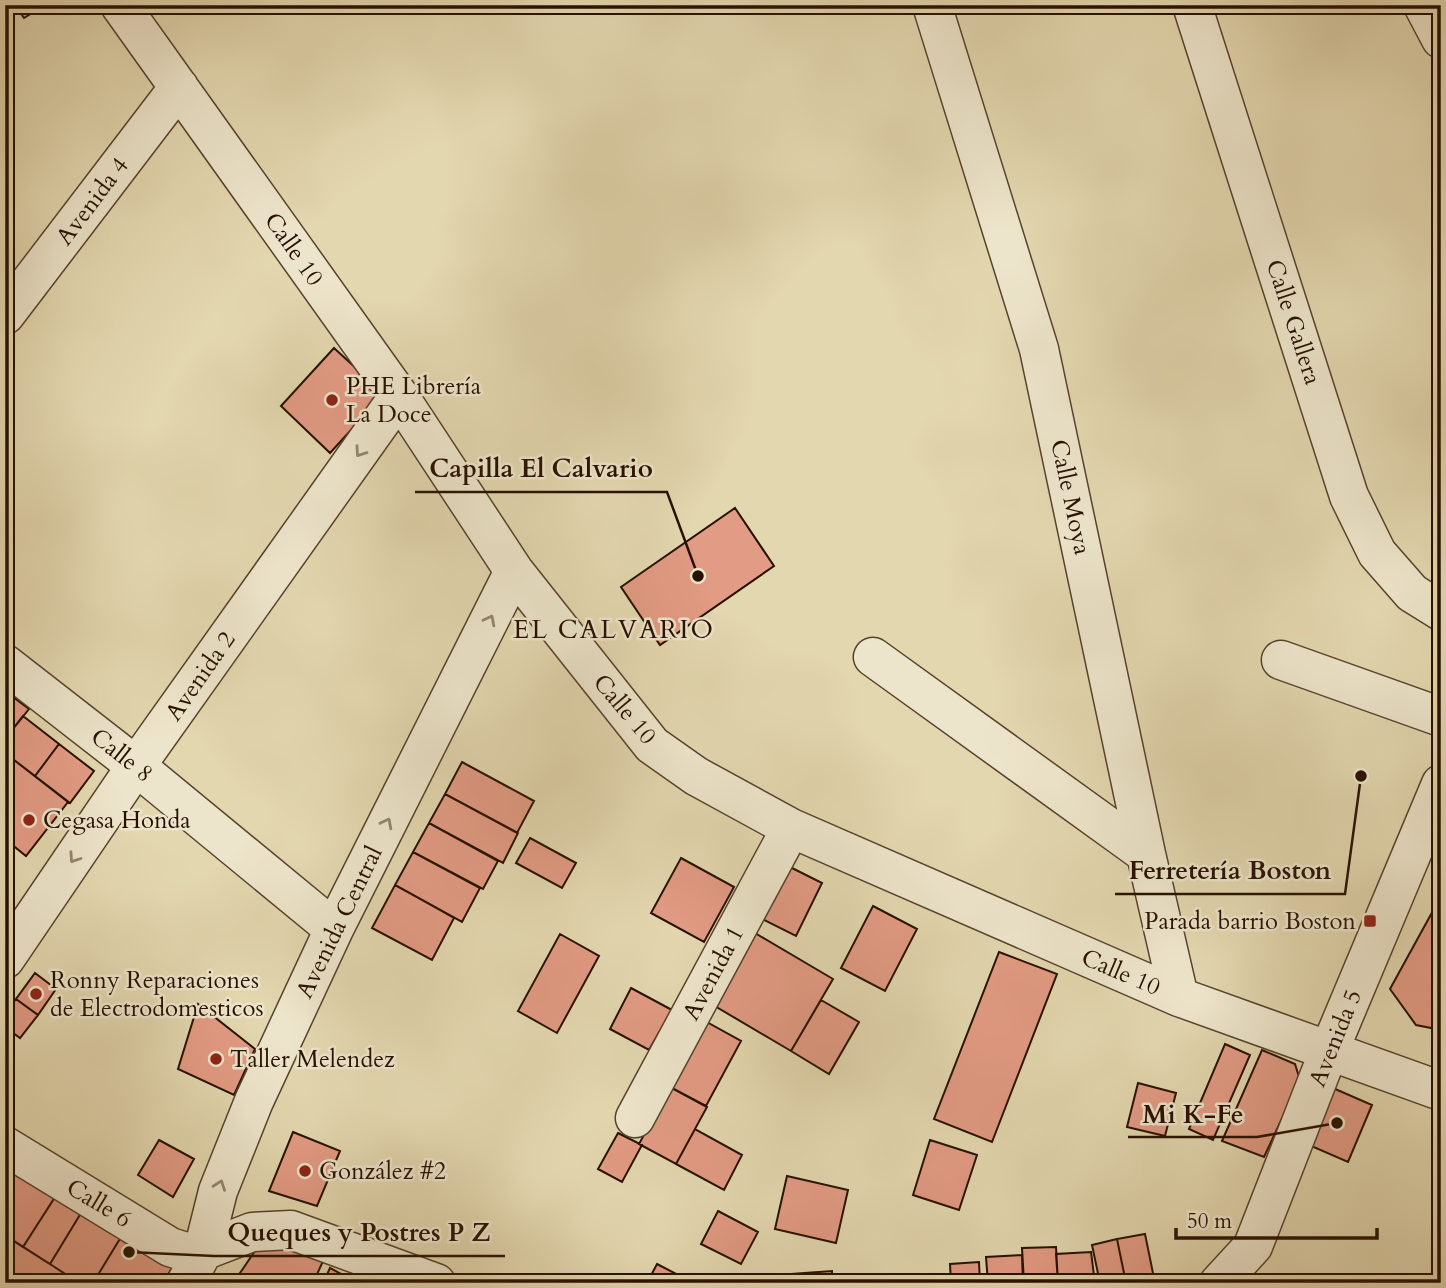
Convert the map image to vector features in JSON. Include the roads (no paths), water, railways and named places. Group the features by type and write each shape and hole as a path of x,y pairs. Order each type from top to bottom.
{"street":[{"name":"Calle 10","path":"120,5 399,396 514,571 652,745 696,776 791,828 1179,997 1441,1091"},
{"name":"Calle Moya","path":"932,5 1039,349 1179,997"},
{"name":"Calle Gallera","path":"1192,5 1349,496 1377,553 1412,593 1441,611"},
{"path":"1423,5 1441,39"},
{"name":"Avenida 4","path":"5,315 179,86"},
{"name":"Avenida 2","path":"5,959 136,766 399,396"},
{"name":"Avenida Central","path":"194,1267 218,1191 254,1101 334,929 514,571"},
{"path":"873,657 1146,854"},
{"path":"1281,660 1441,717"},
{"name":"Calle 8","path":"5,664 136,766 334,929"},
{"name":"Avenida 5","path":"1219,1283 1253,1246 1329,1051 1441,785"},
{"name":"Avenida 1","path":"635,1118 791,828"},
{"name":"Calle 6","path":"5,1146 170,1247 186,1252 194,1267 253,1232 291,1230 436,1283"}],"place":[{"name":"PHE Librería La Doce","path":"332,400"},
{"name":"Capilla El Calvario","path":"698,576"},
{"name":"Ferretería Boston","path":"1361,776"},
{"name":"Cegasa Honda","path":"29,820"},
{"name":"Parada barrio Boston","path":"1370,921"},
{"name":"Ronny Reparaciones de Electrodomesticos","path":"36,994"},
{"name":"Taller Melendez","path":"216,1059"},
{"name":"Mi K-Fe","path":"1337,1123"},
{"name":"González #2","path":"305,1171"},
{"name":"Queques y Postres P Z","path":"129,1252"}],"district":[{"name":"EL CALVARIO","path":"614,629"}]}
